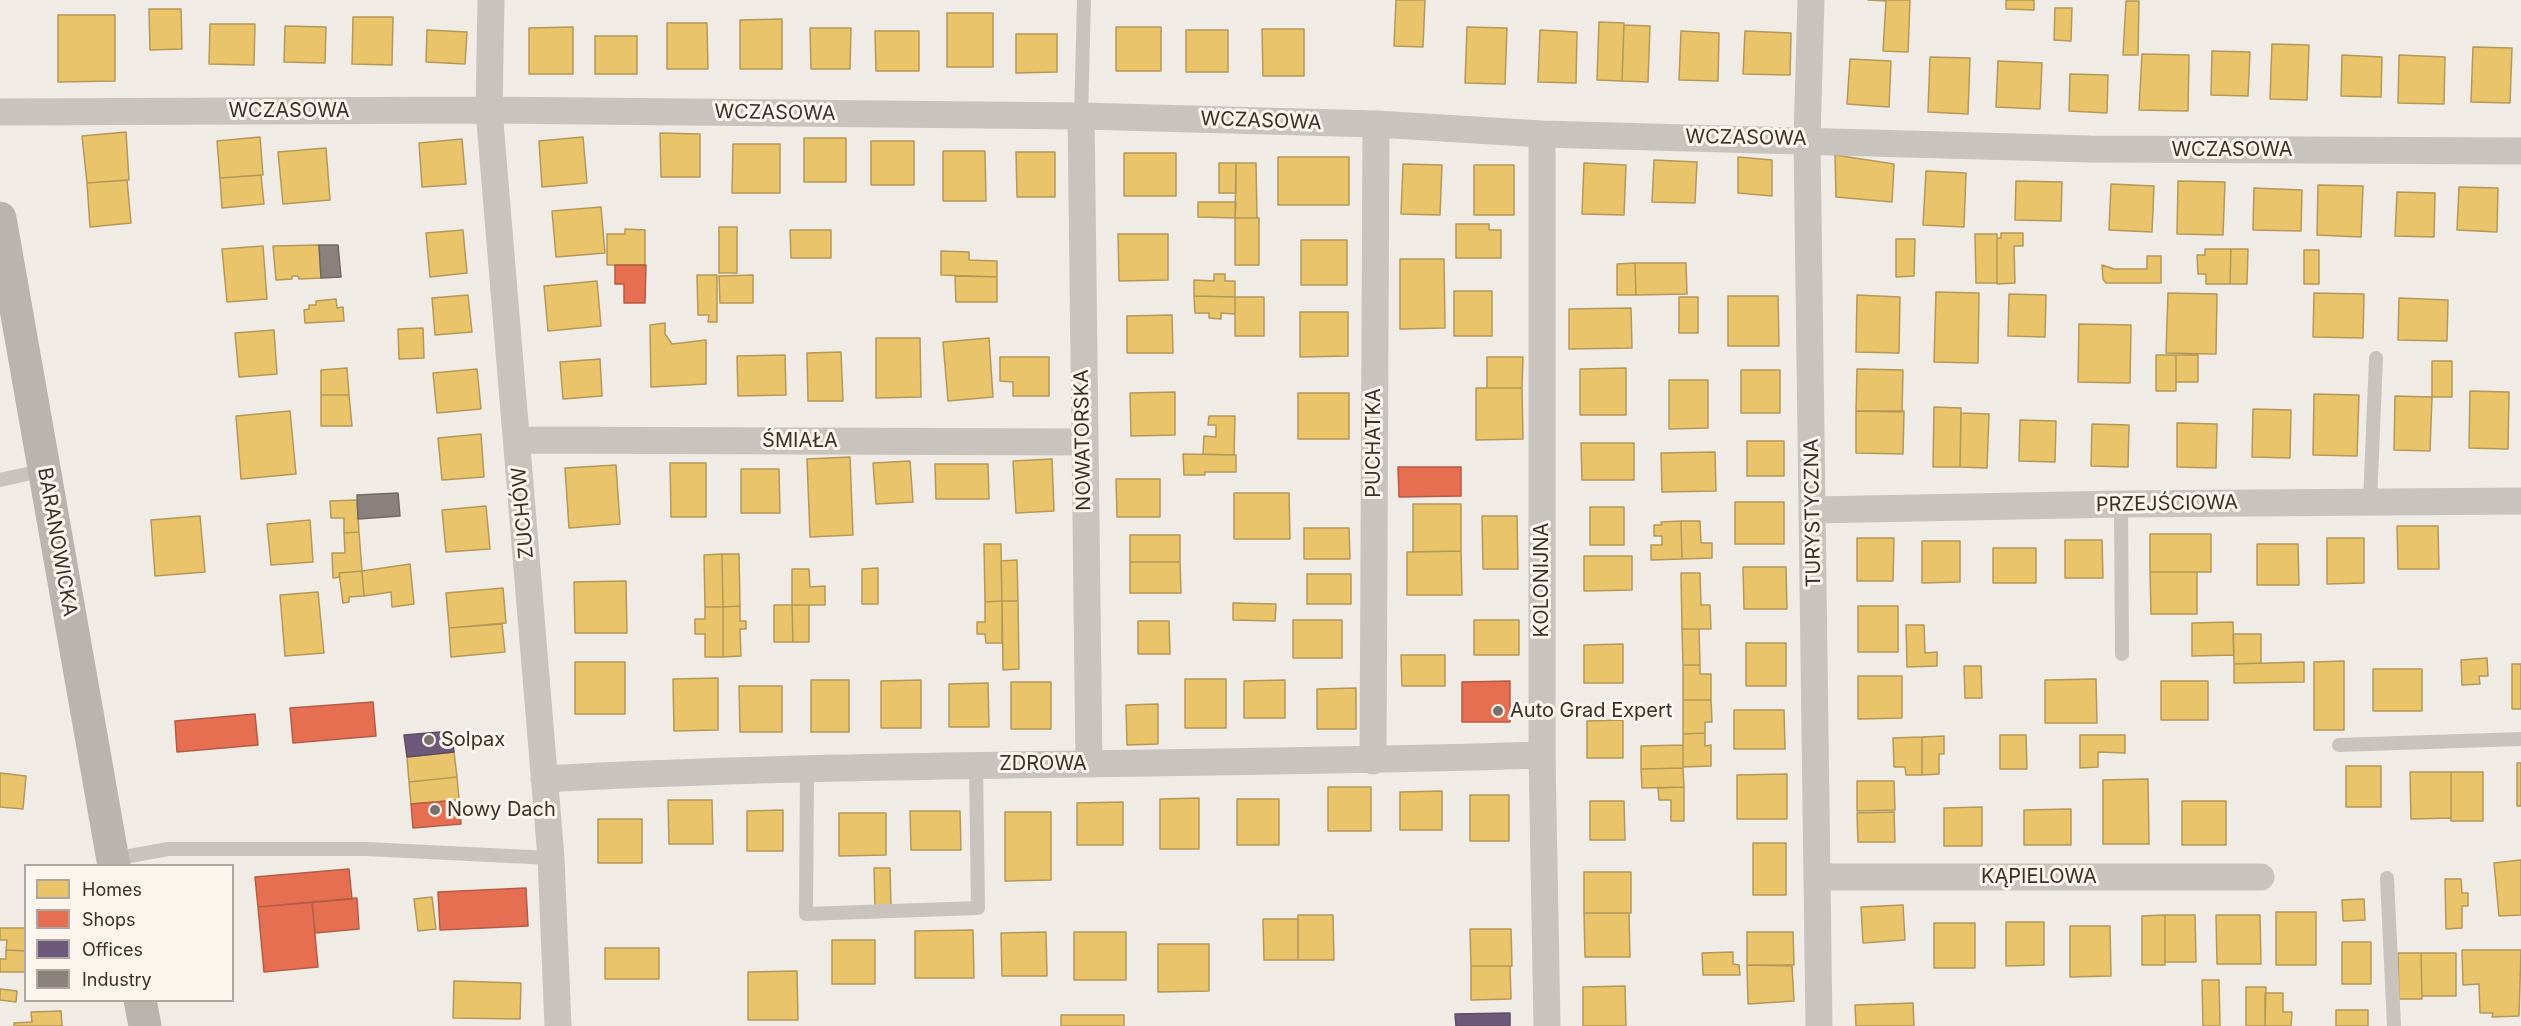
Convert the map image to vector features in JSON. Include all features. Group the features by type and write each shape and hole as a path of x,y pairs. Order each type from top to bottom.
{"street":[{"name":"ZUCHÓW","path":"491,0 489,110 551,858 558,1026"},
{"name":"TURYSTYCZNA","path":"1810,0 1807,139 1814,510 1819,1026"},
{"name":"WCZASOWA","path":"0,112 489,110 1081,116 1376,124 1542,134 1807,139 2090,149 2521,151"},
{"name":"NOWATORSKA","path":"1081,116 1083,442 1089,764"},
{"name":"PUCHATKA","path":"1373,761 1376,124"},
{"name":"KOLONIJNA","path":"1542,134 1542,755 1547,1026"},
{"name":"BARANOWICKA","path":"0,218 4,267 45,470 113,862"},
{"name":"ŚMIAŁA","path":"517,440 1083,442"},
{"name":"PRZEJŚCIOWA","path":"1814,510 2121,504 2521,501"},
{"name":"ZDROWA","path":"544,779 976,764 1373,761 1542,755"},
{"name":"KĄPIELOWA","path":"1817,877 2261,877"},
{"path":"140,1002 145,1026"}],"lane":[{"path":"1081,116 1084,0"},
{"path":"2370,502 2376,358"},
{"path":"0,480 45,470"},
{"path":"2121,504 2122,654"},
{"path":"2338,745 2521,739"},
{"path":"807,770 806,914 978,908 976,764"},
{"path":"113,862 168,849 366,849 551,858"},
{"path":"2387,878 2394,1026"}],"building: Homes":[{"path":"1396,0 1425,0 1423,47 1394,46"},
{"path":"1868,0 1910,0 1908,52 1883,51 1886,1"},
{"path":"2006,0 2034,0 2034,10 2006,9"},
{"path":"2126,1 2139,1 2138,55 2123,55"},
{"path":"2055,8 2072,8 2071,41 2054,40"},
{"path":"149,9 181,9 182,49 150,50"},
{"path":"947,13 993,13 993,67 947,67"},
{"path":"58,15 115,15 115,81 58,82"},
{"path":"353,17 393,17 392,65 352,64"},
{"path":"782,19 782,69 740,69 740,20"},
{"path":"1599,22 1624,23 1622,81 1597,80"},
{"path":"667,23 707,23 708,69 667,69"},
{"path":"210,24 255,24 254,65 209,64"},
{"path":"1624,25 1650,26 1648,82 1622,81"},
{"path":"285,26 326,27 325,63 284,62"},
{"path":"573,27 573,74 529,74 529,28"},
{"path":"1116,27 1161,27 1161,71 1116,71"},
{"path":"1467,27 1507,28 1505,84 1465,83"},
{"path":"810,28 851,28 850,69 811,69"},
{"path":"1262,29 1304,29 1304,76 1263,76"},
{"path":"427,30 467,32 465,64 426,62"},
{"path":"1186,30 1228,30 1228,72 1186,72"},
{"path":"1540,30 1577,32 1576,83 1538,82"},
{"path":"875,31 919,31 919,71 876,71"},
{"path":"1681,31 1719,33 1718,81 1679,80"},
{"path":"1745,31 1791,33 1790,75 1743,74"},
{"path":"1016,34 1057,34 1057,72 1016,73"},
{"path":"595,36 637,36 637,74 595,74"},
{"path":"2272,44 2309,45 2307,100 2270,99"},
{"path":"2473,47 2512,48 2510,103 2471,102"},
{"path":"2212,51 2250,52 2248,96 2211,95"},
{"path":"2142,54 2189,55 2188,111 2139,110"},
{"path":"2342,55 2382,57 2381,97 2341,96"},
{"path":"2399,55 2445,57 2444,104 2398,103"},
{"path":"1930,57 1970,58 1968,114 1928,112"},
{"path":"1850,59 1891,61 1889,107 1847,104"},
{"path":"1998,61 2042,63 2040,109 1996,107"},
{"path":"2070,74 2108,75 2107,113 2069,111"},
{"path":"126,132 129,180 87,183 82,136"},
{"path":"660,133 700,134 700,177 661,177"},
{"path":"260,137 263,175 220,178 217,141"},
{"path":"583,137 587,183 542,187 539,141"},
{"path":"804,138 846,138 846,182 804,182"},
{"path":"462,139 466,184 422,187 419,143"},
{"path":"871,141 914,141 914,185 871,185"},
{"path":"733,144 780,144 780,193 732,193"},
{"path":"326,148 330,200 283,204 278,152"},
{"path":"943,151 985,151 986,201 943,201"},
{"path":"1016,152 1055,152 1055,197 1017,197"},
{"path":"1124,153 1176,153 1176,196 1124,196"},
{"path":"1835,155 1894,164 1892,202 1836,197"},
{"path":"1278,157 1349,157 1349,205 1278,205"},
{"path":"1738,157 1772,160 1772,196 1738,193"},
{"path":"1654,160 1697,162 1695,203 1652,202"},
{"path":"1219,163 1236,163 1236,193 1219,193"},
{"path":"1236,163 1256,163 1257,218 1235,218"},
{"path":"1584,163 1626,165 1624,215 1582,214"},
{"path":"1403,164 1442,165 1440,215 1401,214"},
{"path":"1474,165 1514,165 1514,215 1474,215"},
{"path":"1926,171 1966,173 1964,227 1923,225"},
{"path":"261,175 264,204 222,208 220,178"},
{"path":"127,180 131,223 90,227 87,183"},
{"path":"2016,181 2062,182 2061,221 2015,220"},
{"path":"2178,181 2225,182 2223,235 2177,234"},
{"path":"2111,184 2154,186 2152,232 2109,230"},
{"path":"2318,185 2363,186 2361,237 2317,235"},
{"path":"2459,187 2498,188 2497,232 2457,230"},
{"path":"2254,188 2302,190 2301,231 2253,230"},
{"path":"2397,192 2435,193 2434,237 2395,236"},
{"path":"1198,202 1236,202 1235,218 1198,217"},
{"path":"601,207 605,253 556,257 552,211"},
{"path":"1235,218 1259,218 1259,265 1235,265"},
{"path":"1456,224 1489,224 1489,230 1501,230 1501,258 1456,258"},
{"path":"719,227 737,227 737,273 719,273"},
{"path":"625,229 645,230 645,265 607,265 607,234 625,234"},
{"path":"463,230 467,273 430,277 426,233"},
{"path":"790,230 831,230 831,258 791,258"},
{"path":"2001,233 2023,233 2023,246 2014,246 2015,283 1997,284 1997,238 2001,238"},
{"path":"1118,234 1168,234 1168,280 1119,281"},
{"path":"1975,234 1997,234 1997,283 1976,283"},
{"path":"1896,239 1915,239 1914,276 1896,277"},
{"path":"1301,240 1347,240 1347,285 1301,285"},
{"path":"319,245 321,278 299,279 298,276 292,276 292,279 276,280 273,246"},
{"path":"263,246 267,299 227,302 222,249"},
{"path":"2205,249 2231,249 2230,284 2206,284 2206,274 2198,274 2197,255 2205,255"},
{"path":"2231,249 2248,249 2247,284 2230,284"},
{"path":"2304,250 2319,250 2319,284 2304,284"},
{"path":"941,251 969,252 969,260 997,261 997,277 941,275"},
{"path":"2147,256 2161,256 2161,283 2106,283 2103,279 2102,265 2114,269 2147,269"},
{"path":"1400,259 1444,259 1445,328 1400,329"},
{"path":"1635,263 1636,295 1617,295 1617,264"},
{"path":"1635,263 1686,263 1687,294 1636,295"},
{"path":"1214,274 1225,274 1225,281 1235,281 1235,297 1194,296 1194,280 1214,281"},
{"path":"697,275 717,275 717,322 708,322 709,315 698,315"},
{"path":"753,275 753,303 720,303 719,276"},
{"path":"955,276 997,277 997,302 956,302"},
{"path":"597,281 601,326 548,331 544,286"},
{"path":"1454,291 1492,291 1492,336 1454,336"},
{"path":"1936,292 1979,293 1978,363 1934,362"},
{"path":"2168,293 2217,294 2216,354 2166,353"},
{"path":"2314,293 2364,294 2363,338 2313,337"},
{"path":"2009,294 2046,295 2045,337 2008,336"},
{"path":"468,295 472,332 435,335 432,298"},
{"path":"1857,295 1900,297 1899,353 1856,352"},
{"path":"1194,296 1235,297 1235,314 1221,313 1221,319 1209,318 1209,313 1195,313"},
{"path":"1728,296 1778,296 1779,346 1728,346"},
{"path":"1235,297 1264,297 1264,336 1235,336"},
{"path":"1679,297 1698,297 1698,333 1679,333"},
{"path":"2399,298 2448,300 2447,341 2398,340"},
{"path":"336,299 337,308 343,307 344,321 305,323 304,310 309,309 309,305 316,305 316,301"},
{"path":"1631,308 1632,348 1569,349 1569,309"},
{"path":"1300,312 1348,312 1348,356 1300,357"},
{"path":"1172,315 1173,353 1127,353 1127,316"},
{"path":"665,323 665,334 672,344 706,340 706,384 651,387 650,325"},
{"path":"2079,324 2131,325 2130,383 2078,382"},
{"path":"423,328 424,358 399,359 398,329"},
{"path":"274,330 277,374 239,377 235,333"},
{"path":"876,338 920,338 921,397 876,398"},
{"path":"989,338 993,397 948,401 943,342"},
{"path":"841,352 843,401 808,401 807,353"},
{"path":"785,355 786,395 738,396 737,356"},
{"path":"2156,355 2176,355 2176,391 2156,391"},
{"path":"2176,355 2198,355 2198,382 2176,382"},
{"path":"1000,357 1049,357 1049,396 1013,396 1013,382 1000,381"},
{"path":"1487,357 1523,357 1522,388 1487,388"},
{"path":"600,359 602,396 563,399 560,362"},
{"path":"2432,361 2452,361 2452,397 2432,397"},
{"path":"347,368 349,395 321,395 321,370"},
{"path":"1626,368 1626,415 1580,415 1580,369"},
{"path":"477,369 481,409 437,413 433,373"},
{"path":"1857,369 1903,370 1902,412 1856,411"},
{"path":"1741,370 1780,370 1780,413 1741,413"},
{"path":"1669,380 1708,380 1708,428 1669,429"},
{"path":"1476,388 1522,388 1523,439 1476,440"},
{"path":"2470,391 2509,392 2508,449 2469,448"},
{"path":"1175,392 1175,435 1131,436 1130,393"},
{"path":"1298,393 1349,393 1349,439 1298,439"},
{"path":"2314,394 2359,395 2357,456 2313,455"},
{"path":"321,395 349,395 352,426 321,426"},
{"path":"2395,396 2432,397 2430,451 2394,450"},
{"path":"1934,407 1961,408 1960,467 1933,467"},
{"path":"2253,409 2291,410 2290,458 2252,457"},
{"path":"290,411 296,474 241,479 236,416"},
{"path":"1856,411 1904,411 1903,454 1856,453"},
{"path":"1961,413 1989,414 1987,468 1960,467"},
{"path":"1209,416 1235,416 1234,455 1203,454 1204,436 1216,437 1216,425 1208,425"},
{"path":"2020,420 2056,421 2055,462 2019,461"},
{"path":"2177,423 2217,424 2216,468 2177,467"},
{"path":"2092,424 2129,425 2128,467 2091,466"},
{"path":"481,434 484,477 442,480 438,438"},
{"path":"1747,441 1784,441 1784,476 1747,476"},
{"path":"1581,443 1634,443 1634,480 1582,480"},
{"path":"1715,452 1716,491 1662,492 1661,453"},
{"path":"1183,454 1236,455 1236,472 1184,475"},
{"path":"850,457 853,535 810,537 807,459"},
{"path":"1052,459 1054,511 1016,513 1013,461"},
{"path":"910,461 913,502 876,504 873,463"},
{"path":"670,463 706,463 706,517 671,517"},
{"path":"935,464 988,464 989,499 936,499"},
{"path":"616,465 620,524 569,528 565,468"},
{"path":"741,469 779,469 780,513 741,513"},
{"path":"1116,479 1160,479 1160,517 1117,517"},
{"path":"1234,493 1289,493 1290,539 1234,539"},
{"path":"357,500 359,532 344,533 344,518 331,518 330,501"},
{"path":"1735,502 1784,502 1784,544 1735,544"},
{"path":"1413,504 1461,504 1461,551 1413,552"},
{"path":"486,506 490,549 446,552 442,510"},
{"path":"1590,507 1624,507 1624,545 1590,545"},
{"path":"200,516 205,572 155,576 151,520"},
{"path":"1482,516 1517,516 1518,569 1483,569"},
{"path":"310,520 313,562 271,565 267,524"},
{"path":"1681,521 1682,559 1651,560 1651,545 1662,545 1662,536 1654,536 1654,525 1662,525 1661,522"},
{"path":"1681,521 1700,521 1701,543 1712,543 1712,558 1682,559"},
{"path":"2397,526 2438,526 2439,569 2398,569"},
{"path":"1304,528 1349,528 1350,559 1304,559"},
{"path":"359,532 362,571 339,573 340,577 333,578 332,553 345,553 344,533"},
{"path":"2150,534 2211,534 2211,572 2150,572"},
{"path":"1130,535 1180,535 1180,562 1130,562"},
{"path":"1857,538 1894,538 1893,581 1857,581"},
{"path":"2327,538 2364,538 2364,583 2327,584"},
{"path":"2065,540 2102,540 2103,578 2065,578"},
{"path":"1922,541 1960,541 1960,582 1922,583"},
{"path":"984,544 1001,544 1002,601 985,602"},
{"path":"2257,544 2298,544 2299,585 2257,585"},
{"path":"1993,548 2036,548 2036,583 1993,583"},
{"path":"1461,551 1462,595 1407,595 1407,552"},
{"path":"722,554 723,607 705,607 704,555"},
{"path":"722,554 739,554 740,606 723,607"},
{"path":"1584,556 1632,556 1632,590 1584,591"},
{"path":"1017,560 1018,601 1002,601 1001,561"},
{"path":"1130,562 1180,562 1181,593 1130,593"},
{"path":"410,564 414,604 392,607 391,592 364,596 362,571"},
{"path":"1743,567 1786,567 1787,609 1744,609"},
{"path":"878,568 878,604 862,604 862,569"},
{"path":"792,569 809,569 810,587 825,586 825,605 792,605"},
{"path":"362,571 364,596 349,597 349,602 343,603 339,573"},
{"path":"2150,572 2197,572 2197,614 2151,614"},
{"path":"1681,573 1700,573 1701,605 1710,605 1711,629 1682,629"},
{"path":"1307,574 1351,574 1351,604 1307,604"},
{"path":"626,581 627,633 575,633 574,582"},
{"path":"503,588 506,623 449,628 446,593"},
{"path":"318,592 324,653 285,656 280,595"},
{"path":"1002,601 1018,601 1019,669 1003,670"},
{"path":"1002,601 1002,643 986,643 985,634 977,634 977,622 985,622 985,602"},
{"path":"1233,603 1276,604 1275,621 1233,620"},
{"path":"774,605 792,605 793,642 774,642"},
{"path":"792,605 809,605 809,642 793,642"},
{"path":"740,606 740,621 746,621 746,629 740,629 741,656 723,657 723,607"},
{"path":"1858,606 1898,606 1898,652 1858,652"},
{"path":"705,607 723,607 723,657 705,657 705,634 695,634 695,619 705,619"},
{"path":"1293,620 1342,620 1342,658 1293,658"},
{"path":"1474,620 1519,620 1519,655 1474,655"},
{"path":"1138,621 1169,621 1170,654 1138,654"},
{"path":"2233,622 2234,655 2192,656 2192,623"},
{"path":"502,624 505,652 451,657 449,628"},
{"path":"1906,625 1924,625 1925,653 1937,652 1937,666 1907,667"},
{"path":"1682,629 1699,629 1700,665 1683,665"},
{"path":"2233,634 2261,634 2261,663 2234,664"},
{"path":"1746,643 1786,643 1786,686 1746,686"},
{"path":"1623,644 1623,683 1584,683 1584,645"},
{"path":"1401,655 1445,655 1445,686 1402,686"},
{"path":"2487,658 2488,676 2479,676 2480,684 2462,685 2461,660"},
{"path":"2344,661 2344,730 2314,730 2314,662"},
{"path":"575,662 625,662 625,714 575,714"},
{"path":"2304,662 2304,682 2234,683 2234,664"},
{"path":"2512,664 2521,664 2521,709 2512,709"},
{"path":"1683,665 1700,665 1700,674 1711,674 1711,700 1683,700"},
{"path":"1964,666 1981,666 1982,698 1965,698"},
{"path":"2373,669 2422,669 2422,711 2373,711"},
{"path":"1858,676 1902,676 1902,718 1858,719"},
{"path":"718,678 718,730 674,731 673,679"},
{"path":"1185,679 1226,679 1226,728 1185,728"},
{"path":"2096,679 2097,723 2045,723 2045,680"},
{"path":"811,680 849,680 849,732 811,732"},
{"path":"921,680 921,728 881,728 881,681"},
{"path":"1285,680 1285,718 1244,718 1244,681"},
{"path":"2161,681 2208,681 2208,720 2161,720"},
{"path":"1011,682 1051,682 1051,729 1011,729"},
{"path":"988,683 989,727 949,727 949,684"},
{"path":"739,686 782,686 782,732 740,732"},
{"path":"1356,688 1356,729 1317,729 1317,689"},
{"path":"1683,700 1711,700 1712,722 1705,722 1705,733 1683,734"},
{"path":"1158,704 1158,744 1127,745 1126,705"},
{"path":"1734,710 1784,710 1785,749 1734,749"},
{"path":"1623,720 1623,758 1587,758 1587,721"},
{"path":"1705,733 1705,746 1711,745 1711,766 1683,767 1683,734"},
{"path":"2000,735 2026,735 2027,769 2000,769"},
{"path":"2080,735 2125,735 2125,753 2098,752 2098,767 2080,768"},
{"path":"1944,736 1944,754 1939,754 1939,774 1922,775 1922,737"},
{"path":"1922,737 1922,775 1906,775 1905,767 1894,767 1893,738"},
{"path":"1683,745 1683,768 1641,769 1641,746"},
{"path":"454,752 457,777 409,782 407,757"},
{"path":"2517,763 2521,763 2521,806 2517,806"},
{"path":"2346,766 2381,766 2381,807 2346,807"},
{"path":"1683,768 1684,787 1642,788 1641,769"},
{"path":"2410,772 2451,772 2451,818 2411,819"},
{"path":"2451,772 2483,772 2483,821 2451,821"},
{"path":"0,773 26,776 23,809 0,807"},
{"path":"1787,774 1787,819 1737,819 1737,775"},
{"path":"457,777 459,800 411,804 409,782"},
{"path":"2148,779 2149,844 2103,844 2103,780"},
{"path":"1857,781 1894,781 1895,810 1857,811"},
{"path":"1328,787 1371,787 1371,831 1328,831"},
{"path":"1684,787 1684,821 1671,821 1671,800 1659,800 1658,788"},
{"path":"1442,791 1442,830 1400,830 1400,792"},
{"path":"1470,795 1509,795 1509,841 1470,841"},
{"path":"1199,798 1199,849 1160,849 1160,799"},
{"path":"1237,799 1279,799 1279,845 1237,845"},
{"path":"668,800 712,800 713,844 669,844"},
{"path":"1590,801 1624,801 1625,840 1590,840"},
{"path":"2182,801 2226,801 2226,845 2182,845"},
{"path":"1123,802 1123,845 1077,845 1077,803"},
{"path":"1982,807 1982,846 1944,846 1944,808"},
{"path":"2071,809 2071,845 2024,845 2024,810"},
{"path":"783,810 783,851 747,851 747,811"},
{"path":"910,811 960,811 961,850 911,850"},
{"path":"1005,812 1051,812 1051,880 1005,881"},
{"path":"1894,812 1895,842 1858,842 1857,813"},
{"path":"839,813 886,813 886,855 839,856"},
{"path":"598,819 642,819 642,863 598,863"},
{"path":"1753,843 1786,843 1786,895 1753,895"},
{"path":"2521,860 2521,915 2499,916 2494,863"},
{"path":"874,868 890,868 891,908 875,908"},
{"path":"1584,872 1631,872 1631,913 1584,913"},
{"path":"2445,879 2461,879 2462,893 2468,893 2468,906 2462,906 2462,928 2446,929"},
{"path":"432,897 436,929 418,931 414,899"},
{"path":"2364,899 2365,920 2343,921 2342,900"},
{"path":"1903,905 1905,940 1863,943 1861,907"},
{"path":"2276,912 2316,912 2316,965 2276,965"},
{"path":"1584,913 1629,913 1630,957 1585,957"},
{"path":"1298,915 1333,915 1334,960 1298,960"},
{"path":"2165,915 2165,965 2142,965 2142,916"},
{"path":"2165,915 2195,915 2196,962 2165,962"},
{"path":"2216,915 2260,915 2261,964 2217,964"},
{"path":"1263,919 1298,919 1298,960 1264,960"},
{"path":"2006,922 2044,922 2044,965 2006,966"},
{"path":"1934,923 1975,923 1975,968 1934,968"},
{"path":"2070,926 2110,926 2111,976 2070,977"},
{"path":"0,928 24,928 24,951 6,950 7,940 0,940"},
{"path":"1470,929 1511,929 1512,966 1471,966"},
{"path":"973,930 974,978 915,978 915,931"},
{"path":"1046,932 1047,976 1002,976 1001,933"},
{"path":"1074,932 1126,932 1126,980 1074,980"},
{"path":"1747,932 1793,932 1794,965 1747,965"},
{"path":"832,940 875,940 875,984 832,984"},
{"path":"2342,942 2371,942 2371,984 2342,984"},
{"path":"1158,944 1209,944 1209,991 1158,992"},
{"path":"605,948 659,948 659,979 605,979"},
{"path":"6,950 24,951 24,972 0,972 0,959 6,959"},
{"path":"2462,950 2521,950 2519,1016 2492,1017 2493,1013 2480,1013 2479,984 2463,985"},
{"path":"1733,952 1733,964 1739,965 1740,975 1703,975 1702,953"},
{"path":"2398,953 2421,953 2422,999 2399,999"},
{"path":"2421,953 2456,953 2456,996 2422,996"},
{"path":"1747,965 1792,966 1794,1001 1748,1004"},
{"path":"1471,966 1510,966 1511,999 1471,1000"},
{"path":"797,971 798,1020 748,1020 748,972"},
{"path":"2202,980 2219,980 2220,1026 2203,1026"},
{"path":"454,981 521,983 520,1019 453,1018"},
{"path":"1625,986 1626,1026 1583,1026 1583,987"},
{"path":"2246,987 2266,987 2265,1026 2246,1026"},
{"path":"0,989 17,991 16,1002 0,1000"},
{"path":"2265,993 2283,993 2283,1012 2292,1012 2291,1026 2265,1026"},
{"path":"1913,1003 1914,1026 1856,1026 1855,1005"},
{"path":"2336,1010 2368,1010 2368,1026 2336,1026"},
{"path":"61,1011 62,1026 14,1026 14,1023 32,1022 31,1012"},
{"path":"1061,1015 1124,1015 1124,1026 1061,1026"}],"building: Shops":[{"path":"615,265 646,265 645,303 624,303 624,284 615,284"},
{"path":"1398,467 1461,467 1461,496 1399,497"},
{"path":"1510,681 1510,722 1462,722 1462,682"},
{"path":"373,702 376,736 293,743 290,708"},
{"path":"255,714 258,745 177,752 175,721"},
{"name":"Nowy Dach","path":"459,800 461,824 413,828 411,804"},
{"path":"349,869 352,899 258,907 255,877"},
{"path":"526,888 528,926 440,930 438,892"},
{"path":"357,898 359,929 315,933 312,902"},
{"path":"312,902 318,967 264,972 258,907"}],"building: Offices":[{"name":"Solpax","path":"452,731 454,752 407,757 404,735"},
{"path":"1510,1013 1510,1026 1456,1026 1455,1014"}],"building: Industry":[{"path":"319,245 338,245 341,277 321,278"},
{"path":"398,493 400,516 358,519 357,495"}],"place":[{"name":"Auto Grad Expert","path":"1498,711"},
{"name":"Solpax","path":"429,740"},
{"name":"Nowy Dach","path":"435,810"}]}
